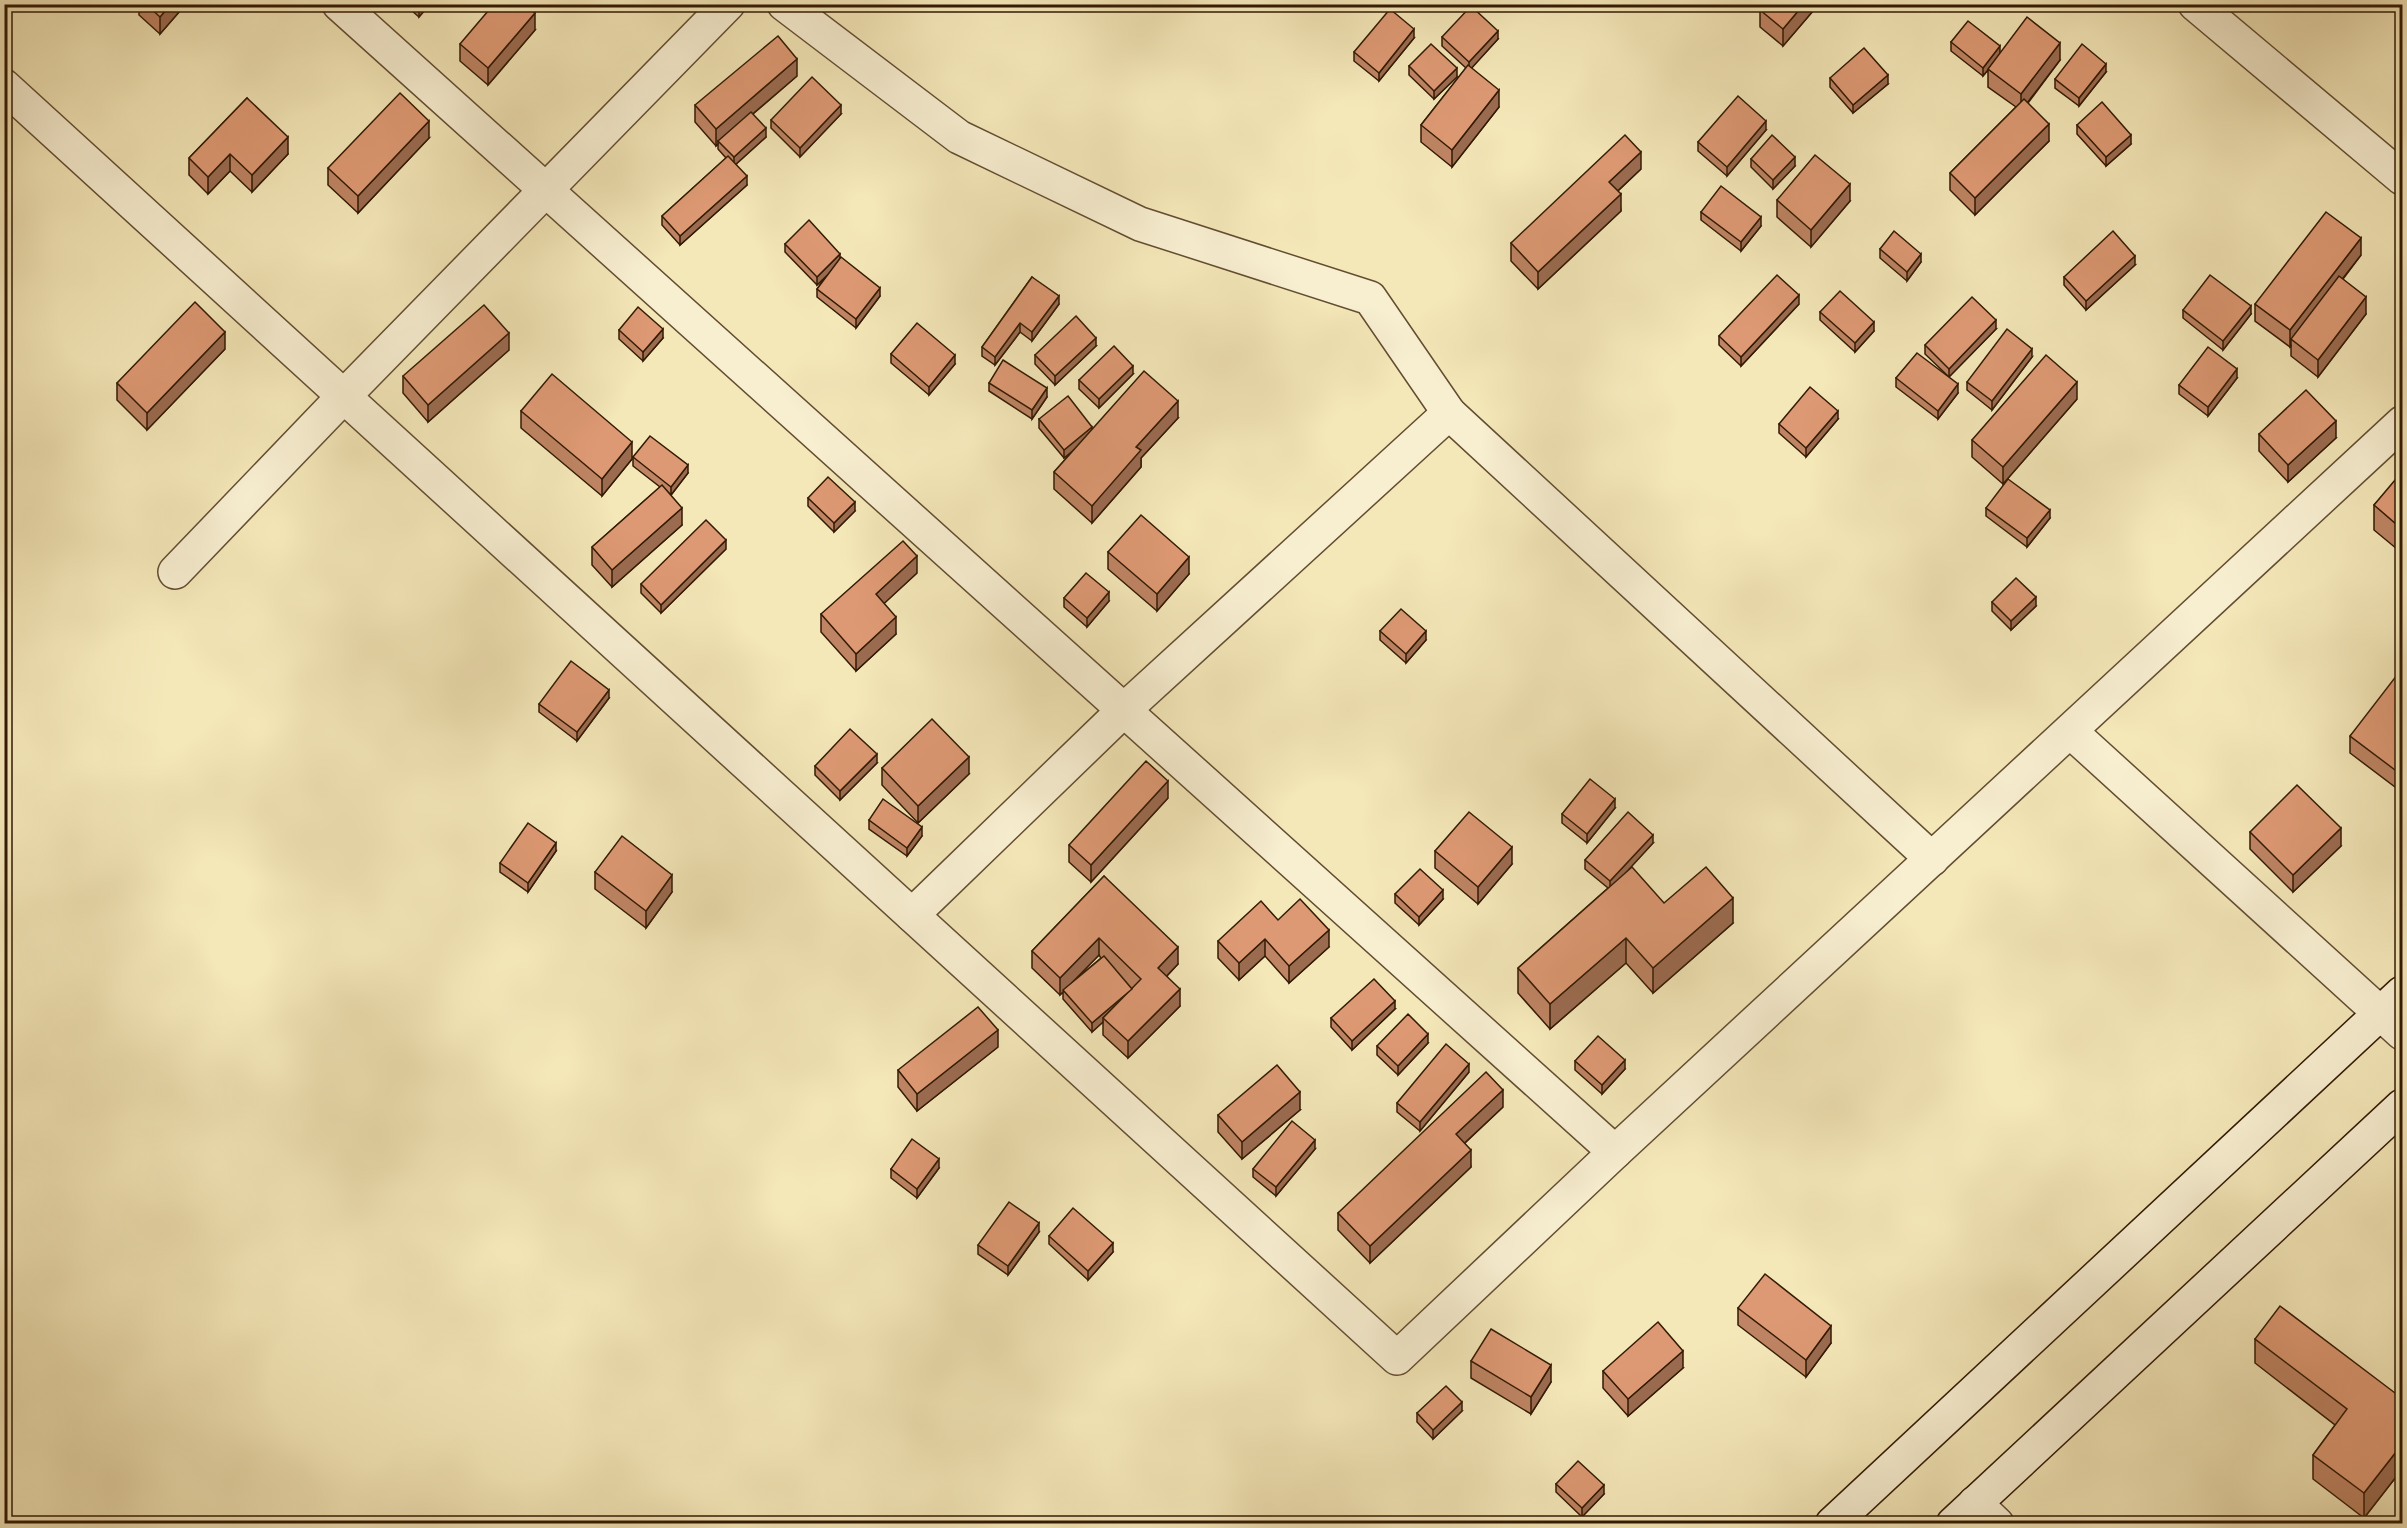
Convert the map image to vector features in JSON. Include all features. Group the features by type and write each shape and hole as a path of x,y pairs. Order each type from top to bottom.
{"street":[{"path":"339,4 1615,1152"},
{"path":"175,572 545,189 728,4"},
{"path":"784,4 959,137 1140,224 1370,298 1449,412 1932,859"},
{"path":"2194,4 2403,178"},
{"path":"4,87 1397,1358 1615,1152 2403,423"},
{"path":"912,915 1124,710 1449,412"},
{"path":"1832,1524 2395,1013 2070,730"},
{"path":"1975,1517 2403,1106"}],"building":[{"path":"146,4 171,4 160,17"},
{"path":"494,4 525,4 535,13 488,68 460,44"},
{"path":"1765,4 1804,4 1783,29 1760,10"},
{"path":"1471,6 1498,31 1469,62 1442,37"},
{"path":"1390,9 1414,29 1379,73 1354,52"},
{"path":"2027,17 2060,43 2021,94 1988,69"},
{"path":"1968,21 2000,46 1983,68 1951,42"},
{"path":"778,36 797,59 716,129 695,105"},
{"path":"1431,44 1457,68 1434,91 1409,66"},
{"path":"2082,44 2106,64 2079,98 2055,79"},
{"path":"1864,48 1888,75 1853,105 1830,78"},
{"path":"1468,65 1499,90 1452,150 1421,125"},
{"path":"812,77 841,105 800,148 771,120"},
{"path":"400,93 429,121 358,196 328,168"},
{"path":"1738,96 1766,121 1727,167 1698,142"},
{"path":"247,98 288,137 252,175 230,154 208,177 189,158"},
{"path":"2024,99 2049,124 1975,198 1950,173"},
{"path":"2102,102 2131,135 2106,157 2077,125"},
{"path":"751,112 766,128 734,157 718,141"},
{"path":"1625,135 1641,152 1609,182 1621,194 1538,272 1511,243"},
{"path":"1772,135 1795,157 1773,180 1751,159"},
{"path":"1815,155 1850,184 1811,230 1777,200"},
{"path":"728,156 747,176 680,236 662,216"},
{"path":"1721,186 1761,217 1741,242 1701,212"},
{"path":"2326,212 2361,238 2290,330 2255,304"},
{"path":"809,220 840,254 817,277 785,244"},
{"path":"1894,231 1921,254 1907,272 1880,249"},
{"path":"2113,231 2135,256 2086,301 2064,277"},
{"path":"841,257 880,288 856,319 817,289"},
{"path":"1777,275 1799,295 1741,357 1719,336"},
{"path":"2210,275 2251,306 2223,341 2183,310"},
{"path":"2339,276 2366,297 2318,360 2291,339"},
{"path":"1032,277 1059,296 1032,332 1020,323 995,357 982,347"},
{"path":"1840,291 1874,322 1855,343 1820,312"},
{"path":"1972,297 1996,320 1949,369 1925,345"},
{"path":"195,302 225,332 147,413 117,383"},
{"path":"484,305 509,333 428,405 403,376"},
{"path":"638,307 663,329 643,352 619,330"},
{"path":"1076,316 1096,338 1055,376 1035,355"},
{"path":"917,323 955,355 929,387 891,354"},
{"path":"2007,329 2032,349 1992,401 1967,382"},
{"path":"1114,346 1133,366 1099,399 1079,380"},
{"path":"2208,347 2237,369 2208,407 2179,385"},
{"path":"1917,353 1958,384 1938,411 1896,378"},
{"path":"2046,355 2077,382 2003,467 1972,440"},
{"path":"1003,360 1047,388 1032,410 989,383"},
{"path":"1144,371 1178,401 1136,447 1141,450 1092,506 1054,472"},
{"path":"552,374 632,442 602,479 521,411"},
{"path":"1810,387 1838,411 1806,448 1779,424"},
{"path":"2306,390 2336,421 2288,465 2259,434"},
{"path":"1068,396 1092,427 1064,450 1039,419"},
{"path":"650,436 688,465 671,487 633,457"},
{"path":"2401,473 2403,474 2403,530 2374,505"},
{"path":"828,477 855,502 834,523 808,498"},
{"path":"2008,479 2050,510 2027,538 1986,508"},
{"path":"662,485 682,508 612,570 592,547"},
{"path":"1141,515 1189,557 1157,594 1108,552"},
{"path":"706,520 726,540 661,605 641,584"},
{"path":"903,541 917,556 876,594 896,617 856,654 821,614"},
{"path":"1086,573 1109,592 1087,618 1064,598"},
{"path":"2016,578 2036,597 2011,621 1992,602"},
{"path":"1401,609 1426,631 1406,654 1380,631"},
{"path":"571,661 609,690 577,732 539,704"},
{"path":"2397,675 2403,680 2403,776 2350,736"},
{"path":"932,719 969,757 918,806 882,768"},
{"path":"850,729 877,754 840,791 815,766"},
{"path":"1146,761 1168,781 1091,865 1069,845"},
{"path":"1590,779 1615,799 1587,834 1562,814"},
{"path":"2297,785 2341,828 2293,875 2250,832"},
{"path":"883,799 922,827 907,848 869,820"},
{"path":"1469,812 1512,847 1478,887 1435,851"},
{"path":"1628,812 1653,835 1610,881 1585,860"},
{"path":"528,823 556,843 528,883 500,863"},
{"path":"622,836 672,875 646,911 595,872"},
{"path":"1632,867 1664,903 1706,867 1733,898 1653,968 1626,938 1550,1004 1518,968"},
{"path":"1420,869 1443,890 1419,917 1395,894"},
{"path":"1104,876 1178,947 1158,968 1180,989 1128,1041 1103,1018 1141,979 1099,938 1060,978 1032,951"},
{"path":"1300,899 1329,930 1289,966 1265,939 1239,963 1218,941 1261,901 1278,920"},
{"path":"1104,956 1132,989 1092,1023 1063,990"},
{"path":"1374,979 1395,1001 1352,1041 1331,1018"},
{"path":"978,1007 998,1030 917,1094 898,1070"},
{"path":"1408,1014 1428,1034 1398,1066 1377,1046"},
{"path":"1598,1036 1625,1060 1602,1085 1575,1061"},
{"path":"1446,1044 1469,1064 1420,1122 1397,1103"},
{"path":"1277,1065 1300,1092 1242,1142 1218,1115"},
{"path":"1486,1072 1503,1090 1456,1134 1471,1150 1370,1246 1338,1213"},
{"path":"1292,1121 1315,1140 1276,1187 1253,1169"},
{"path":"912,1139 939,1159 917,1189 891,1169"},
{"path":"1009,1202 1039,1223 1008,1266 978,1245"},
{"path":"1073,1208 1113,1243 1088,1271 1049,1236"},
{"path":"1765,1274 1831,1326 1806,1360 1738,1308"},
{"path":"2280,1306 2403,1399 2403,1443 2364,1493 2313,1455 2347,1409 2255,1339"},
{"path":"1658,1322 1683,1351 1628,1399 1603,1371"},
{"path":"1491,1329 1551,1365 1531,1397 1471,1361"},
{"path":"1446,1386 1462,1402 1433,1430 1417,1413"},
{"path":"1578,1461 1604,1485 1582,1508 1556,1484"}]}
